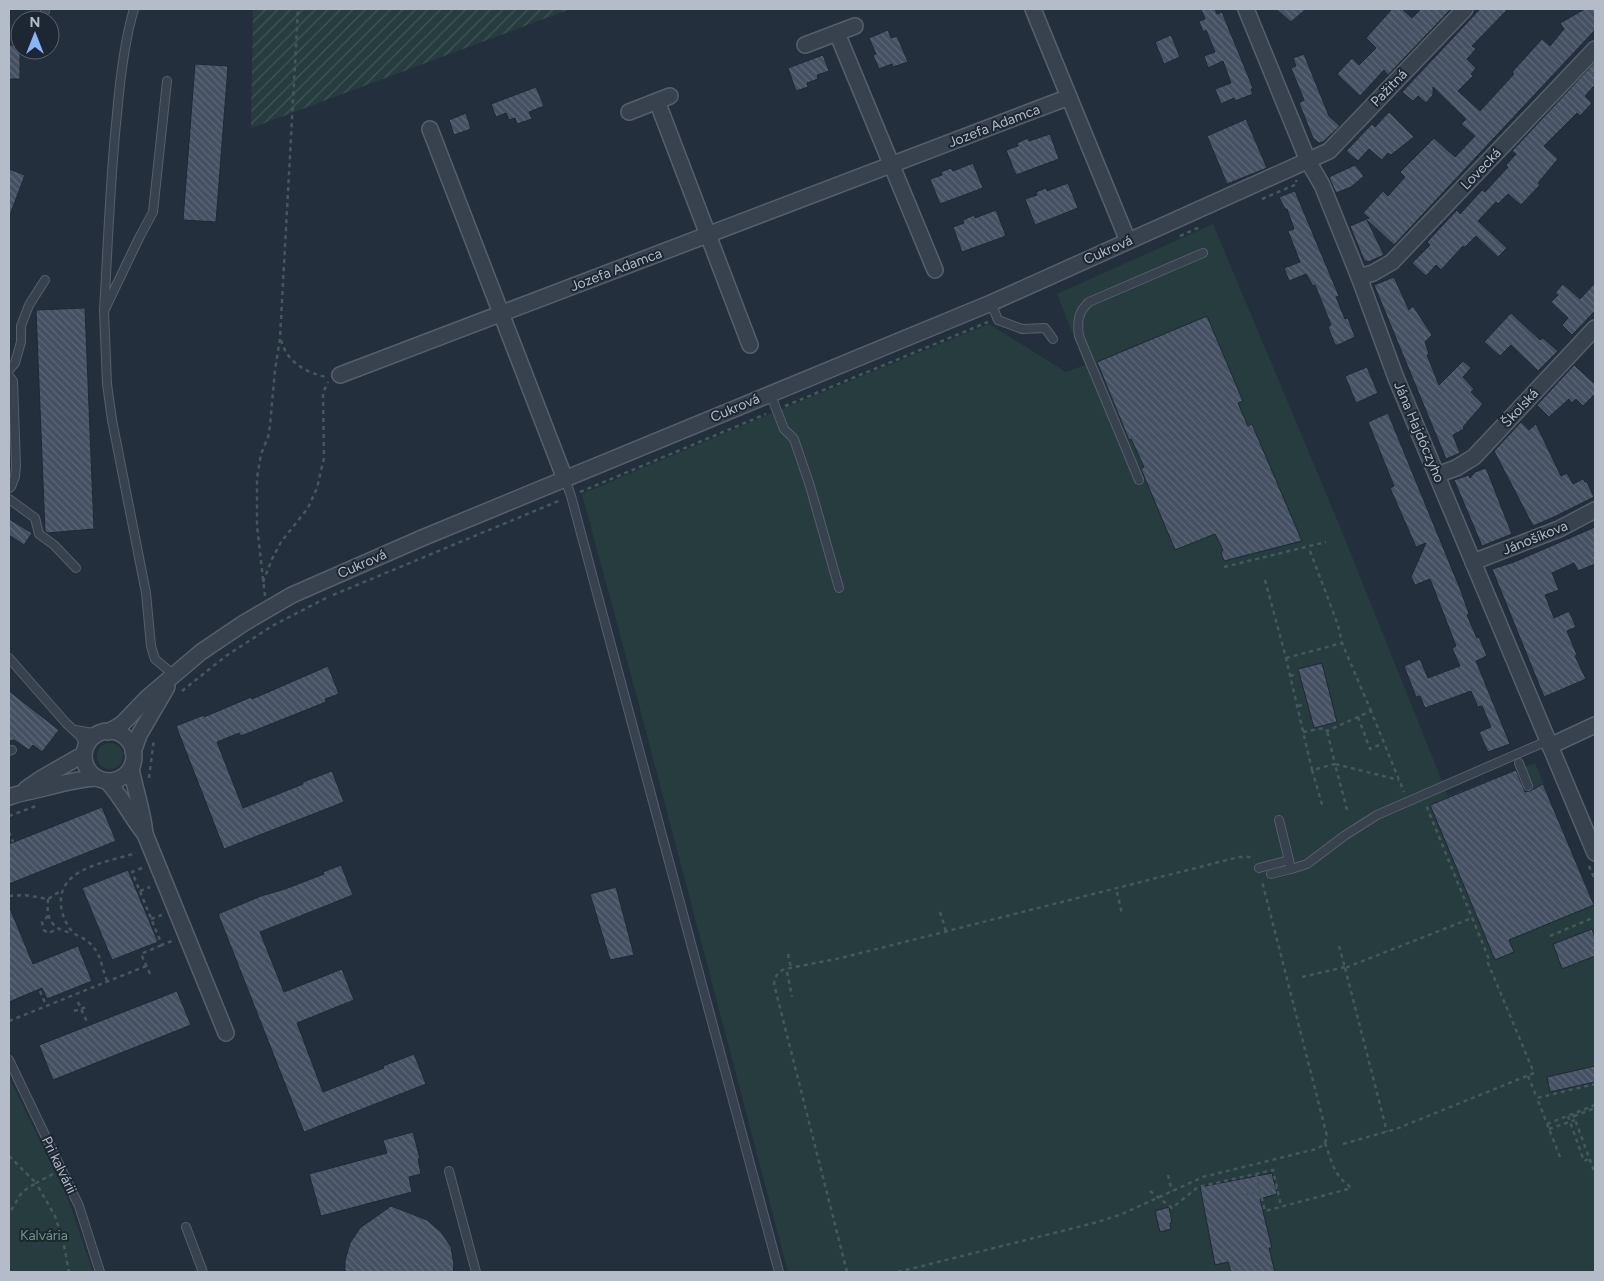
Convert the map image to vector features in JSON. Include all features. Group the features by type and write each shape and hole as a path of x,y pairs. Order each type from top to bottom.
{"street":[{"path":"1033,9 1128,241"},
{"name":"Jána Hajdóczyho","path":"1246,9 1308,161 1322,184 1396,378 1595,853"},
{"name":"Pažitná","path":"1308,161 1329,151 1465,9"},
{"path":"805,45 856,26"},
{"path":"837,33 935,270"},
{"name":"Lovecká","path":"1359,277 1373,273 1392,262 1595,49"},
{"name":"Jozefa Adamca","path":"340,375 1069,97"},
{"path":"629,112 663,99 708,235 750,345"},
{"path":"430,130 565,479"},
{"name":"Cukrová","path":"103,733 122,724 148,697 201,652 292,595 770,393 991,303 1308,161"},
{"name":"Školská","path":"1437,475 1456,468 1474,457 1595,328"},
{"name":"Jánošíkova","path":"1473,562 1559,529 1595,510"},
{"name":"Cukrová","path":"134,752 139,735 174,675"},
{"path":"1549,744 1595,725"},
{"path":"16,794 83,779 101,780 113,781 124,777 131,768 134,752 131,745 122,735 103,733 90,741 85,751 85,763 89,771 101,780 116,790 134,820 146,834"},
{"path":"16,794 85,751"},
{"path":"131,768 133,782 144,817 146,834 226,1033"}],"lane":[{"path":"134,9 121,76 110,194 104,311 106,384 146,592 151,646 155,659 174,675"},
{"path":"104,311 153,212 168,81"},
{"path":"1139,480 1079,336 1078,316 1082,308 1089,302 1203,252"},
{"path":"9,370 15,363 21,342 21,326 29,305 45,280"},
{"path":"991,303 998,320 1022,329 1045,328 1053,339"},
{"path":"9,376 13,381 16,466 15,477 9,488"},
{"path":"770,393 784,428 794,439 810,486 839,588"},
{"path":"565,479 779,1272"},
{"path":"9,499 35,518 39,534 54,545 76,568"},
{"path":"9,658 75,730 85,751"},
{"path":"75,730 103,733"},
{"path":"1271,874 1307,864 1344,836 1377,815 1549,744"},
{"path":"1519,763 1528,786"},
{"path":"1278,820 1292,869"},
{"path":"1259,868 1289,860"},
{"name":"Pri kalvárii","path":"9,1060 83,1215 100,1272"},
{"path":"449,1171 476,1272"},
{"path":"186,1227 203,1272"}],"path":[{"path":"267,609 257,526 257,478 261,454 270,426 280,338 298,9"},
{"path":"1256,202 1297,184"},
{"path":"1176,237 1201,226"},
{"path":"180,693 226,656 272,626 328,597 997,318"},
{"path":"263,584 272,558 281,542 308,508 317,488 324,458 324,393 330,378 312,374 293,362 283,348 280,338"},
{"path":"1224,567 1326,542"},
{"path":"1310,551 1338,625 1342,643 1408,802"},
{"path":"1266,580 1323,808"},
{"path":"1286,658 1342,643"},
{"path":"1290,676 1297,674"},
{"path":"1298,706 1306,704"},
{"path":"1327,731 1371,711"},
{"path":"1358,717 1370,749 1379,745"},
{"path":"1303,732 1324,728 1327,731 1347,810"},
{"path":"148,784 156,733"},
{"path":"1312,770 1335,764 1399,780"},
{"path":"1343,1144 1387,1132 1534,1073 1425,804"},
{"path":"9,816 36,806"},
{"path":"9,832 11,840"},
{"path":"9,896 25,895 48,900 84,870 136,853"},
{"path":"847,1272 774,984 778,973 791,968 841,958 1240,857 1249,857 1259,868 1327,1136 1325,1143 1336,1174 1352,1188 1265,1210 1256,1174"},
{"path":"142,868 132,872 162,946"},
{"path":"140,891 150,887"},
{"path":"62,890 61,909 72,933"},
{"path":"1117,892 1122,914"},
{"path":"48,900 48,916 58,929 72,933 95,948 102,960 107,981"},
{"path":"940,912 946,931"},
{"path":"151,919 162,915"},
{"path":"48,916 42,922 44,930 48,933 58,929"},
{"path":"1550,936 1595,917"},
{"path":"1302,977 1345,967 1472,918"},
{"path":"150,974 141,954 172,941"},
{"path":"1339,946 1387,1132"},
{"path":"788,954 791,968"},
{"path":"9,1021 146,966"},
{"path":"787,972 792,997"},
{"path":"40,991 46,1006"},
{"path":"78,1002 88,1024"},
{"path":"74,1011 86,1007"},
{"path":"1528,1076 1560,1157"},
{"path":"1537,1098 1595,1084"},
{"path":"1549,1129 1570,1122 1574,1117 1595,1107"},
{"path":"1547,1124 1568,1116 1574,1117"},
{"path":"1568,1116 1584,1161 1589,1158"},
{"path":"1574,1117 1594,1171"},
{"path":"898,1272 1098,1222 1122,1214 1203,1178 1316,1149 1325,1143"},
{"path":"9,1156 36,1183 54,1216 64,1246 68,1272"},
{"path":"9,1218 9,1214 22,1192 61,1169"},
{"path":"1150,1191 1172,1208 1198,1187 1273,1170 1281,1206"},
{"path":"1168,1175 1172,1191"},
{"path":"1244,1195 1277,1188"}],"green space":[{"path":"253,9 570,9 251,128"},
{"path":"1213,224 1336,517 1448,796 1535,763 1595,908 1595,1272 788,1272 582,494 989,324 1066,372 1085,365 1057,294"},
{"path":"110,743 119,747 123,756 119,765 110,769 101,765 97,756 101,747"},
{"name":"Kalvária","path":"9,1077 68,1199 93,1272 9,1272"}],"building":[{"path":"1201,9 1215,9 1217,14 1222,12 1253,88 1251,89 1253,94 1235,101 1234,98 1221,104 1215,89 1231,83 1223,61 1208,68 1204,56 1215,52 1206,30 1203,32 1199,21 1205,19"},
{"path":"1276,9 1306,9 1291,22"},
{"path":"1392,9 1402,9 1412,18 1421,9 1451,9 1388,75 1384,70 1360,96 1337,74 1352,58 1359,65 1376,48 1366,38"},
{"path":"1480,9 1508,9 1472,46 1476,49 1467,59 1476,68 1471,74 1473,76 1458,91 1480,111 1514,74 1512,72 1542,39 1550,46 1564,29 1560,23 1585,9 1595,9 1595,30 1394,245 1367,220 1384,255 1368,262 1364,260 1350,226 1369,218 1363,213 1383,191 1388,196 1405,177 1400,172 1434,138 1455,157 1475,136 1461,124 1466,119 1433,87 1433,95 1426,103 1418,96 1413,101 1402,92"},
{"path":"888,30 891,38 897,36 908,62 893,67 892,64 879,69 873,55 876,54 869,38"},
{"path":"1171,35 1180,57 1164,64 1155,42"},
{"path":"9,45 10,60 20,60 20,79 9,79"},
{"path":"1304,54 1329,116 1340,126 1323,142 1319,143 1313,138 1299,103 1304,100 1291,68 1296,66 1293,58"},
{"path":"823,55 829,71 817,75 818,79 807,83 808,87 796,91 788,68"},
{"path":"1595,62 1595,85 1585,96 1592,103 1580,116 1577,113 1544,146 1558,159 1538,183 1540,185 1521,205 1508,194 1498,204 1496,202 1478,221 1507,248 1498,257 1476,236 1465,247 1463,246 1441,270 1436,265 1426,276 1412,263 1430,245 1427,242 1457,210 1460,214 1482,190 1485,192 1508,167 1506,165 1516,154 1512,151"},
{"path":"195,64 228,66 216,222 183,220"},
{"path":"536,87 544,106 529,112 532,119 517,124 515,118 509,120 506,113 496,117 491,104"},
{"path":"1389,112 1414,137 1391,155 1388,153 1382,160 1369,149 1358,161 1346,151 1372,124 1375,127"},
{"path":"466,113 471,129 454,135 449,120"},
{"path":"1246,119 1267,168 1227,184 1207,136"},
{"path":"1050,134 1059,159 1016,175 1006,150 1018,146 1017,143 1028,138 1029,141"},
{"path":"973,163 983,188 940,204 930,179 942,175 941,172 951,168 953,171"},
{"path":"1355,165 1364,176 1351,187 1336,193 1329,177"},
{"path":"9,169 25,175 10,215 9,215"},
{"path":"1068,183 1078,208 1035,225 1025,199 1037,195 1036,192 1046,188 1047,191"},
{"path":"1295,191 1339,296 1336,297 1345,319 1348,318 1355,337 1338,345 1335,345 1328,327 1331,325 1315,285 1313,286 1306,274 1289,281 1284,268 1300,262 1288,231 1294,229 1287,209 1285,209 1279,197"},
{"path":"996,210 1006,236 962,252 953,227 964,223 963,220 974,215 975,218"},
{"path":"1394,277 1409,310 1413,306 1432,335 1425,342 1429,354 1427,355 1439,385 1463,361 1471,368 1463,377 1474,389 1471,392 1483,404 1463,427 1464,429 1453,435 1460,453 1446,459 1374,285"},
{"path":"1595,283 1595,311 1572,335 1562,325 1568,318 1551,302 1558,295 1555,293 1563,284 1580,299"},
{"path":"85,308 94,529 47,533 45,531 36,310"},
{"path":"1511,313 1540,340 1543,338 1558,351 1538,371 1511,345 1500,356 1484,342"},
{"path":"1207,316 1243,401 1238,403 1248,426 1252,424 1302,541 1224,561 1221,553 1223,550 1215,534 1175,550 1141,469 1144,467 1131,439 1129,440 1097,362"},
{"path":"1574,365 1595,384 1595,394 1583,406 1576,399 1572,403 1569,399 1549,417 1537,405"},
{"path":"1367,367 1378,393 1356,403 1345,376"},
{"path":"1388,413 1461,591 1469,614 1467,615 1487,656 1476,661 1510,744 1488,752 1479,732 1491,727 1482,706 1478,707 1471,691 1425,708 1420,696 1416,697 1404,666 1420,659 1428,678 1460,666 1452,648 1456,646 1430,579 1415,585 1411,577 1426,543 1416,547 1390,488 1394,486 1368,422"},
{"path":"1521,422 1529,430 1536,424 1561,476 1567,473 1573,484 1583,479 1587,482 1594,497 1533,526 1494,451"},
{"path":"1486,468 1512,534 1482,546 1454,480 1469,475 1470,478 1475,472"},
{"path":"9,519 32,533 24,545 9,535"},
{"path":"1595,527 1595,564 1578,571 1574,563 1552,573 1559,590 1545,595 1554,618 1569,611 1576,627 1567,631 1577,655 1575,656 1586,679 1544,697 1492,569 1514,562"},
{"path":"1322,663 1337,722 1314,728 1298,669"},
{"path":"328,666 339,694 325,699 326,702 241,736 239,733 217,742 243,808 332,771 344,802 224,849 176,726 204,715 204,717 251,697 252,699"},
{"path":"9,691 59,730 42,752 33,745 29,750 14,740 9,741"},
{"path":"1516,770 1525,792 1543,784 1594,905 1509,940 1514,952 1495,960 1430,805"},
{"path":"102,807 116,841 9,884 9,844"},
{"path":"341,865 353,895 260,932 284,992 342,969 354,1000 297,1023 323,1092 414,1054 426,1084 304,1132 218,914 261,896 324,874 323,872"},
{"path":"128,870 158,942 112,960 82,888"},
{"path":"616,887 634,955 610,960 590,894"},
{"path":"9,906 33,964 78,946 92,981 47,999 42,988 9,1002"},
{"path":"1592,929 1595,938 1595,956 1562,969 1553,944"},
{"path":"177,991 191,1025 53,1080 39,1045"},
{"path":"1595,1066 1595,1082 1550,1092 1547,1077"},
{"path":"413,1132 420,1159 418,1159 421,1174 409,1177 412,1192 321,1216 309,1174 387,1153 383,1140"},
{"path":"1272,1173 1277,1194 1260,1199 1272,1248 1269,1248 1275,1272 1231,1272 1228,1262 1215,1265 1200,1187"},
{"path":"391,1206 427,1220 441,1232 451,1247 454,1265 453,1272 345,1272 345,1261 350,1243 360,1228"},
{"path":"1169,1207 1172,1222 1170,1223 1171,1229 1160,1232 1155,1211"}]}
